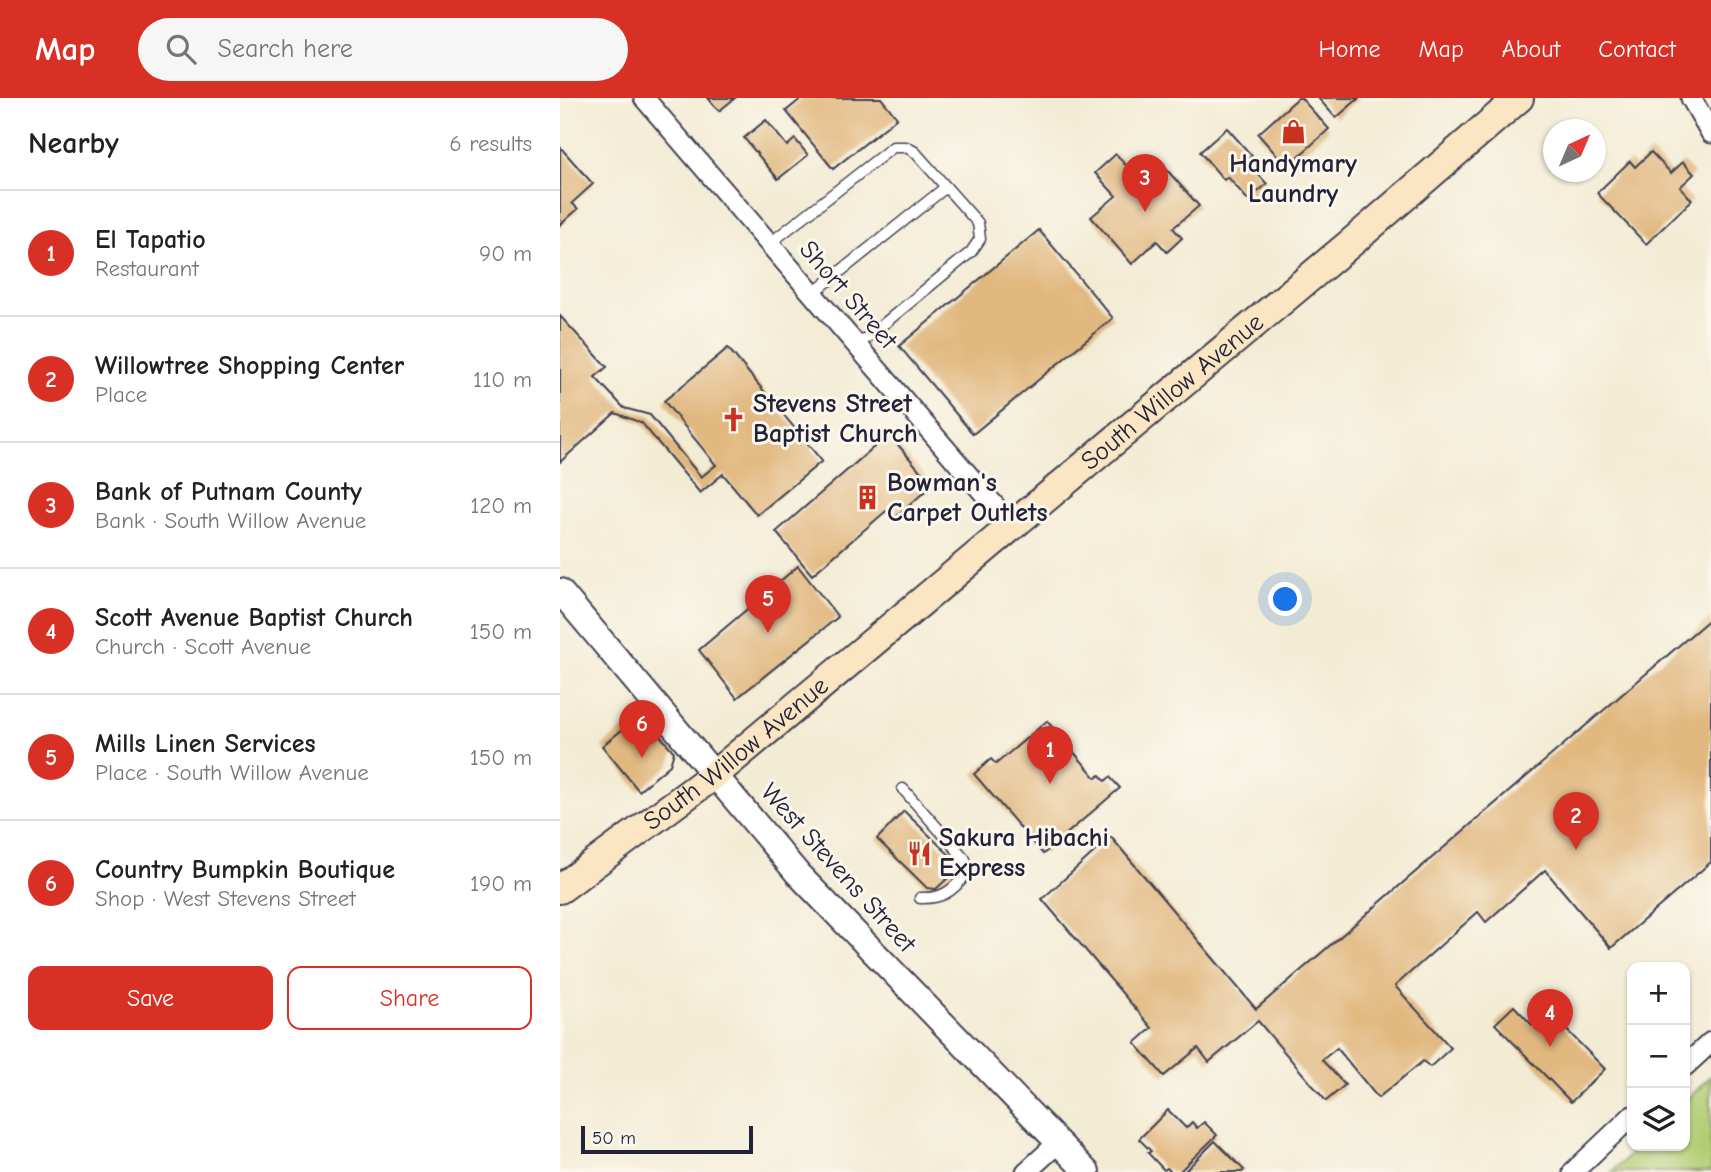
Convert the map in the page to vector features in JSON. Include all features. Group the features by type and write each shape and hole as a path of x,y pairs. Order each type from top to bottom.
{"main road":[{"name":"South Willow Avenue","path":"560,889 714,775 1343,249 1519,98"}],"street":[{"name":"Short Street","path":"644,98 1012,526"},
{"path":"1691,98 1711,133"},
{"name":"West Stevens Street","path":"560,591 798,874 1087,1172"},
{"path":"1690,1061 1711,1042"},
{"path":"1573,1172 1627,1121"},
{"path":"1026,1172 1059,1142"}],"lane":[{"path":"769,244 893,147 906,147 915,152 978,223 981,239 971,252 857,346"},
{"path":"812,294 946,187"},
{"path":"903,789 965,859 966,874 958,886 946,895 934,899 920,898"}],"green space":[{"path":"1711,1076 1711,1172 1612,1172 1634,1151 1690,1151 1690,1097"}],"building":[{"path":"708,98 735,98 719,111"},
{"path":"802,98 881,98 897,118 833,169 786,111"},
{"name":"Handymary Laundry","path":"1301,98 1329,129 1287,167 1258,134"},
{"path":"1318,98 1359,98 1336,118"},
{"path":"766,120 787,146 795,139 808,155 778,179 744,138"},
{"path":"1227,128 1252,156 1246,161 1267,184 1248,200 1228,177 1224,180 1200,152"},
{"path":"560,147 593,184 572,203 578,209 560,225"},
{"path":"1651,152 1671,173 1683,162 1694,174 1680,187 1692,200 1646,244 1597,193 1630,161 1635,167"},
{"path":"1116,154 1137,178 1158,160 1199,206 1173,228 1182,238 1167,252 1157,241 1132,264 1091,217 1116,196 1095,173"},
{"path":"1039,230 1113,318 973,434 899,346"},
{"name":"Stevens Street Baptist Church","path":"560,316 607,367 595,377 624,408 650,415 701,477 716,465 664,401 728,348 822,461 757,515 723,474 700,493 642,423 615,413 560,462"},
{"name":"Bowman's Carpet Outlets","path":"889,434 932,485 894,519 886,511 812,575 776,532"},
{"path":"798,566 838,617 737,698 699,650"},
{"path":"1711,618 1711,862 1611,948 1545,870 1486,922 1478,912 1395,986 1451,1048 1430,1067 1423,1061 1378,1098 1337,1048 1322,1060 1345,1085 1326,1101 1258,1021 1209,1062 1198,1048 1164,1076 1135,1043 1152,1028 1042,899 1111,837 1256,1009"},
{"path":"642,714 674,752 670,765 639,791 602,746"},
{"path":"1047,721 1096,778 1100,775 1105,781 1110,777 1120,788 1043,854 974,774 991,759 996,764"},
{"name":"Sakura Hibachi Express","path":"904,811 961,866 936,889 927,888 877,839"},
{"path":"1514,1006 1532,1025 1547,1010 1605,1069 1571,1102 1495,1024"},
{"path":"1168,1110 1186,1128 1192,1122 1197,1128 1204,1122 1217,1135 1179,1172 1171,1172 1167,1168 1164,1170 1139,1139"},
{"path":"1215,1141 1244,1170 1242,1172 1184,1172"}],"place":[{"name":"Handymary Laundry","path":"1293,132"},
{"name":"Bank of Putnam County","path":"1145,212"},
{"name":"Stevens Street Baptist Church","path":"733,419"},
{"name":"Bowman's Carpet Outlets","path":"867,498"},
{"name":"Mills Linen Services","path":"768,633"},
{"name":"Country Bumpkin Boutique","path":"642,758"},
{"name":"El Tapatio","path":"1050,784"},
{"name":"Willowtree Shopping Center","path":"1576,850"},
{"name":"Sakura Hibachi Express","path":"919,853"},
{"name":"Scott Avenue Baptist Church","path":"1550,1047"}]}
